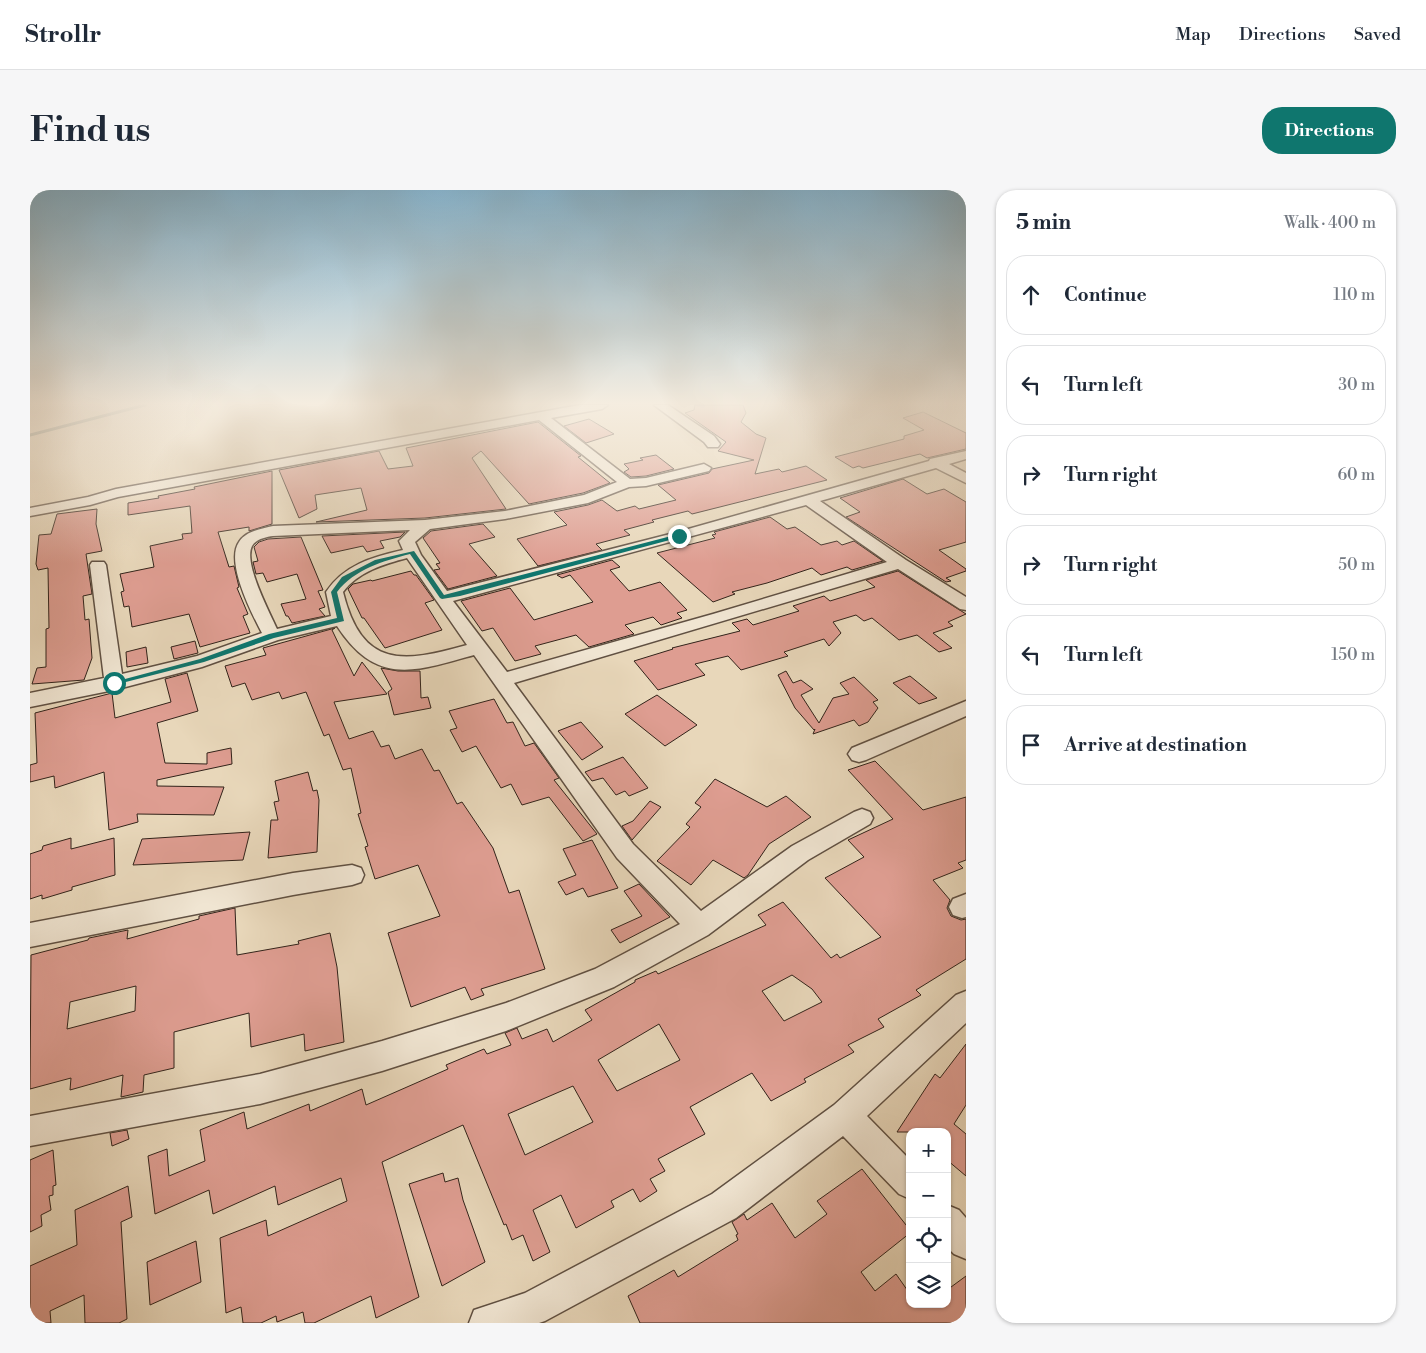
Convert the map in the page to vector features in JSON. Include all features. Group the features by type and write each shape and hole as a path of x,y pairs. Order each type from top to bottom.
{"street":[{"path":"31,516 116,493 295,458"},
{"path":"595,458 627,483"},
{"path":"442,597 458,595 679,536 953,458"},
{"path":"935,462 966,479"},
{"path":"272,636 244,568 243,549 245,544 254,536 273,531 425,525 505,515 588,499 627,483 646,482 704,468"},
{"path":"808,499 900,563 966,605"},
{"path":"425,525 407,541 412,552 442,597 625,852 643,868 699,927"},
{"path":"412,552 377,561 344,579 334,592 341,619 360,647 376,658 403,665 419,663 478,648"},
{"path":"502,680 900,563"},
{"path":"98,565 114,683"},
{"path":"30,700 114,683 202,661 272,636 341,619"},
{"path":"859,754 966,708"},
{"path":"30,1131 260,1089 382,1056 506,1017 604,978 699,927 800,853 862,818"},
{"path":"30,935 293,884 352,875"},
{"path":"487,1323 532,1308 724,1206 845,1116 966,1004"},
{"path":"845,1116 906,1179"},
{"path":"951,1226 966,1242"}],"building":[{"path":"343,458 382,458 388,469 413,466 410,458 472,458 506,509 425,518 316,522 367,510 361,488 315,495 317,509 299,518 279,470"},
{"path":"487,458 579,458 610,483 583,493 529,504"},
{"path":"640,458 660,458 674,469 646,476 631,477 624,472 629,469 624,464 643,460"},
{"path":"745,458 760,458 755,474 779,469 782,472 806,466 827,480 692,514 688,511 652,520 654,522 624,530 630,535 596,544 602,550 538,566 517,539 567,525 554,512 602,500 617,511 635,506 639,509 676,500 658,485 709,473 712,469 754,460"},
{"path":"836,458 904,458 863,468 859,466 853,468"},
{"path":"272,471 272,524 249,531 249,527 218,532 229,567 234,566 239,587 237,588 248,614 243,616 250,633 200,647 189,614 132,627 129,606 124,607 121,592 124,591 120,574 154,567 150,546 183,539 182,534 192,533 190,506 128,515 128,503 159,498 158,496 195,489 194,487"},
{"path":"903,479 927,494 944,489 966,502 966,542 939,550 966,569 966,571 946,578 951,581 946,582 846,517 860,512 840,498"},
{"path":"97,509 96,524 102,551 86,554 92,594 83,596 85,620 89,619 92,658 84,680 32,684 37,668 46,667 46,629 49,628 48,568 38,570 36,564 39,535 51,534 57,514"},
{"path":"770,517 787,529 795,527 821,545 837,541 842,545 854,541 883,561 852,570 847,567 821,575 812,568 732,592 735,594 713,602 657,553 715,538 712,535 716,534 714,532"},
{"path":"483,524 495,537 469,544 497,576 448,589 434,570 440,569 436,564 440,563 423,538 431,531"},
{"path":"405,532 400,537 380,541 384,548 367,552 363,546 331,553 322,536"},
{"path":"301,537 323,590 318,591 325,607 319,609 325,616 292,623 288,616 286,616 281,604 306,599 297,574 267,582 263,573 256,574 253,562 258,561 254,547 259,542 268,539"},
{"path":"612,560 620,567 610,570 629,591 660,582 687,610 677,613 682,618 661,625 653,617 625,625 634,634 589,647 576,635 535,646 541,654 515,661 493,628 482,631 461,601 510,588 534,620 593,602 570,575 562,578 557,575"},
{"path":"411,571 434,600 425,603 442,630 385,648 364,618 362,618 348,589 353,584"},
{"path":"898,571 966,614 948,622 953,626 933,633 952,648 939,652 917,635 899,640 872,618 864,621 856,615 833,622 841,633 829,646 824,639 784,652 788,656 741,670 728,656 695,664 705,675 658,690 634,661 672,648 740,631 732,623 747,619 753,625 799,611 793,606 824,596 830,601 875,587 866,580"},
{"path":"335,628 332,630 354,676 362,662 387,694 334,702 349,739 373,731 381,747 389,745 395,759 422,749 434,771 439,770 457,804 462,802 493,848 509,893 519,890 545,969 481,989 484,995 471,1000 465,987 411,1007 388,933 440,916 418,865 375,879 365,847 368,846 358,814 361,813 351,768 343,770 329,734 324,736 306,692 282,699 279,692 252,700 245,683 232,687 225,666 266,655 263,648"},
{"path":"195,641 198,653 174,659 171,647"},
{"path":"146,647 148,663 127,667 126,652"},
{"path":"381,668 398,671 420,671 421,698 428,697 431,708 394,715 388,692 392,689"},
{"path":"786,671 793,683 801,680 813,689 801,695 819,723 833,698 849,694 840,683 854,677 878,700 873,702 878,708 868,722 859,726 854,720 813,734 815,729 795,708 778,675"},
{"path":"187,673 198,711 157,723 165,763 207,764 207,753 231,748 232,764 157,780 157,786 224,787 214,815 137,814 138,822 109,830 104,772 55,788 54,776 30,782 30,765 37,763 35,713 112,693 115,718 171,702 165,679"},
{"path":"910,676 937,698 919,704 893,683"},
{"path":"657,695 697,725 665,746 625,714"},
{"path":"494,699 507,723 513,722 525,746 534,743 559,778 554,780 597,834 583,841 549,797 522,805 511,784 501,788 476,746 462,752 450,730 457,728 449,711"},
{"path":"581,722 603,747 582,760 558,731"},
{"path":"623,757 648,788 629,796 625,791 616,795 603,778 592,781 585,772"},
{"path":"875,761 923,810 966,797 966,860 958,863 963,868 933,880 950,900 947,908 951,916 961,920 966,919 966,959 916,990 921,995 878,1019 884,1027 848,1045 854,1052 804,1079 806,1082 771,1101 752,1073 690,1107 705,1134 658,1159 665,1171 650,1179 657,1191 640,1202 633,1189 611,1201 614,1207 576,1228 561,1195 533,1210 550,1252 533,1261 523,1235 512,1240 506,1224 504,1225 463,1125 382,1162 419,1297 376,1318 371,1296 314,1323 305,1323 303,1312 277,1322 276,1316 261,1323 243,1323 241,1307 226,1313 220,1238 266,1220 268,1236 347,1201 341,1178 278,1205 275,1186 213,1214 209,1190 155,1214 148,1156 167,1149 169,1176 205,1161 200,1130 244,1112 247,1129 309,1104 310,1111 362,1089 366,1105 448,1069 446,1065 484,1049 487,1054 511,1045 505,1033 517,1028 522,1039 547,1029 553,1042 592,1020 585,1010 635,982 635,980 656,971 658,974 766,925 758,915 783,902 831,958 837,954 840,958 881,937 825,878 864,857 848,840 893,819 848,770","holes":["792,975 812,989 822,1002 784,1021 762,991","659,1024 680,1060 617,1091 598,1060","573,1086 593,1122 525,1155 508,1114"]},
{"path":"308,772 313,791 317,790 319,800 317,852 268,858 271,820 278,820 274,802 279,801 275,781"},
{"path":"715,779 767,807 786,796 811,817 769,844 744,878 713,860 691,885 657,861 690,827 686,824 701,807 695,803"},
{"path":"650,801 661,807 632,840 622,826 633,821"},
{"path":"250,832 243,860 133,865 142,839"},
{"path":"71,838 71,849 114,838 115,875 72,887 72,890 42,899 42,895 30,899 30,854 42,850 43,846"},
{"path":"592,840 618,888 588,897 583,888 566,895 558,882 576,875 563,849"},
{"path":"639,884 670,917 620,943 611,930 642,916 624,891"},
{"path":"235,908 237,955 299,944 298,941 330,933 337,967 344,1042 305,1051 304,1034 251,1047 249,1013 174,1032 174,1068 144,1075 143,1092 121,1097 123,1075 70,1090 71,1078 30,1089 31,955 88,940 89,938 128,930 127,939 199,919 199,916","holes":["136,986 135,1011 67,1029 70,1002"]},
{"path":"966,1044 966,1105 954,1124 966,1134 966,1176 951,1163 951,1128 906,1128 906,1132 897,1132 935,1074 940,1078"},
{"path":"127,1130 129,1139 112,1146 110,1133"},
{"path":"53,1150 56,1185 53,1186 53,1195 49,1196 51,1210 41,1215 42,1226 30,1232 30,1160"},
{"path":"862,1169 906,1225 906,1236 861,1272 875,1291 896,1274 906,1288 906,1308 951,1308 951,1287 966,1276 966,1323 640,1323 628,1296 674,1270 678,1277 738,1240 736,1235 738,1234 732,1222 744,1214 747,1220 772,1203 795,1238 827,1214 817,1201"},
{"path":"443,1173 445,1182 458,1178 463,1200 485,1262 442,1286 409,1184"},
{"path":"128,1186 132,1217 121,1222 127,1319 119,1323 85,1323 84,1295 50,1311 51,1323 30,1323 30,1266 77,1245 75,1210"},
{"path":"196,1241 201,1282 150,1305 147,1262"}],"route":[{"path":"114,683 202,661 272,636 341,619 334,592 344,579 377,561 412,552 442,597 458,595 679,536"}]}
